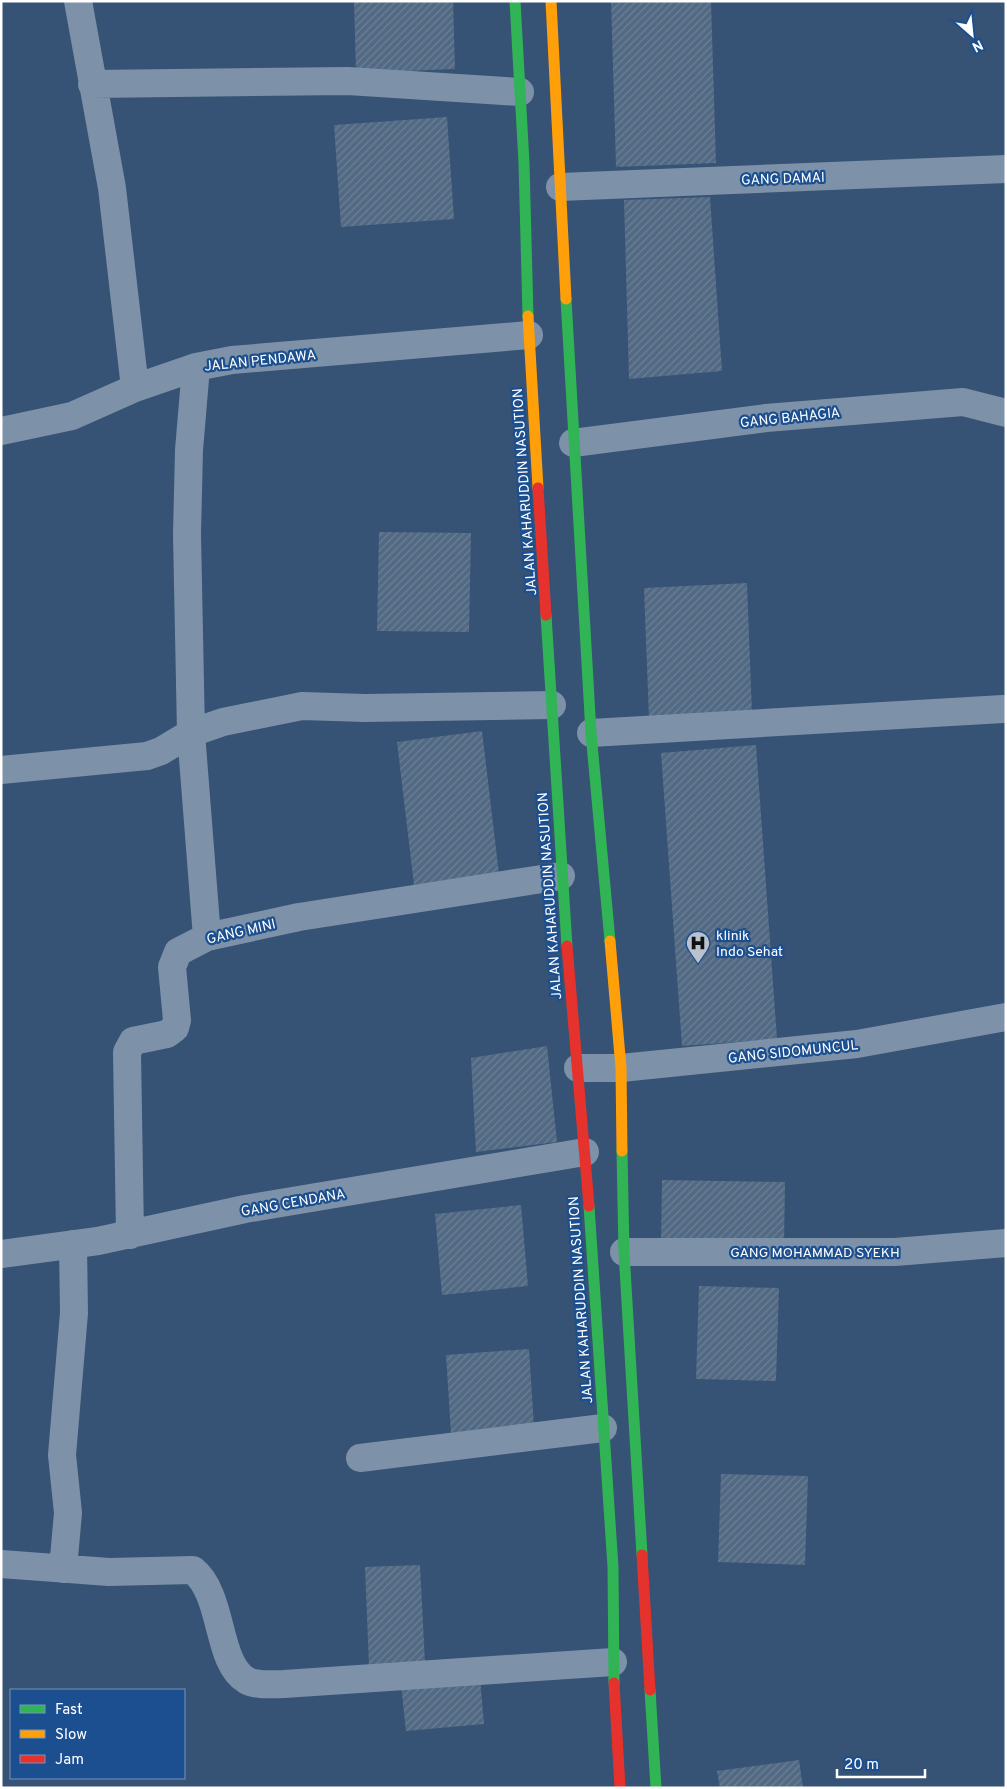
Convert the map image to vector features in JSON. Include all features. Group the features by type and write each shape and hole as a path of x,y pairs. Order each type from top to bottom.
{"highway":[{"name":"JALAN KAHARUDDIN NASUTION","path":"515,1 528,335 561,876 585,1152 612,1567 613,1662 620,1788"},
{"path":"551,1 573,443 591,733 621,1068 624,1252 656,1788"}],"street":[{"path":"78,1 112,188 135,388"},
{"path":"92,84 348,81 520,92"},
{"name":"GANG DAMAI","path":"560,187 1006,168"},
{"name":"JALAN PENDAWA","path":"1,431 72,416 135,388 196,367 232,360 528,335"},
{"path":"196,367 189,450 187,534 191,733 207,937"},
{"name":"GANG BAHAGIA","path":"573,443 766,418 955,402 963,402 1006,413"},
{"path":"1,770 147,756 160,751 191,733 223,722 302,706 365,708 552,705"},
{"path":"591,733 1003,709"},
{"name":"GANG MINI","path":"130,1235 127,1052 133,1041 167,1034 175,1028 174,960 178,952 207,937 299,917 561,876"},
{"name":"GANG SIDOMUNCUL","path":"578,1068 621,1068 857,1044 1006,1017"},
{"name":"GANG CENDANA","path":"1,1254 130,1235 245,1209 585,1152"},
{"name":"GANG MOHAMMAD SYEKH","path":"624,1252 895,1252 1006,1243"},
{"path":"63,1569 68,1513 62,1455 74,1313 73,1244"},
{"path":"360,1458 603,1428"},
{"path":"1,1564 109,1572 193,1570 204,1582 217,1611 223,1639 235,1670 246,1681 284,1684 613,1662"}],"building":[{"path":"354,1 453,1 455,69 356,73"},
{"path":"611,1 711,1 716,163 616,167"},
{"path":"447,117 454,219 341,227 334,125"},
{"path":"710,197 722,371 629,379 624,200"},
{"path":"379,532 471,533 469,632 377,631"},
{"path":"747,583 752,714 649,719 644,588"},
{"path":"482,731 499,874 414,885 397,742"},
{"path":"756,745 777,1039 682,1046 661,753"},
{"path":"547,1046 557,1142 476,1152 471,1058"},
{"path":"662,1180 785,1182 784,1246 661,1244"},
{"path":"521,1205 528,1286 442,1295 435,1214"},
{"path":"699,1286 779,1288 776,1381 696,1379"},
{"path":"529,1349 534,1427 451,1433 446,1355"},
{"path":"721,1474 808,1476 805,1565 718,1562"},
{"path":"420,1565 425,1663 369,1666 365,1567"},
{"path":"480,1678 484,1724 406,1731 401,1685"},
{"path":"799,1760 803,1788 720,1788 717,1771"}],"traffic: fast":[{"path":"515,1 524,163 528,316"},
{"path":"566,299 591,733 610,941"},
{"path":"546,615 567,946"},
{"path":"622,1151 624,1252 642,1555"},
{"path":"589,1206 613,1567 614,1683"},
{"path":"650,1690 656,1788"}],"traffic: slow":[{"path":"551,1 566,299"},
{"path":"528,316 538,488"},
{"path":"610,941 621,1068 622,1151"}],"traffic: jam":[{"path":"538,488 546,615"},
{"path":"567,946 589,1206"},
{"path":"642,1555 650,1690"},
{"path":"614,1683 620,1788"}],"place":[{"name":"klinik Indo Sehat","path":"698,964"}]}
